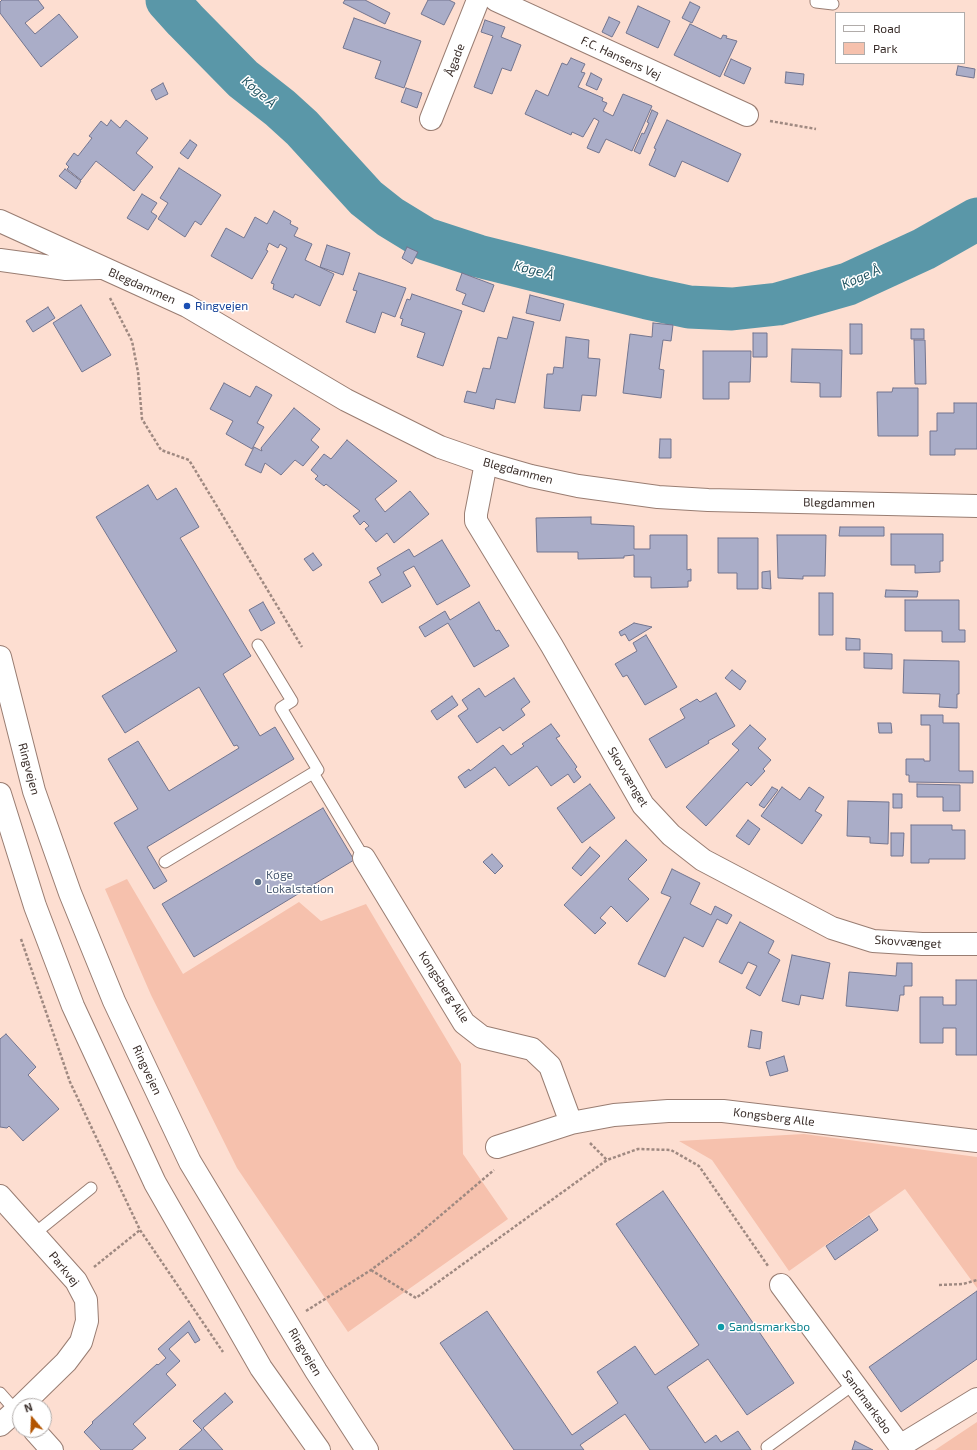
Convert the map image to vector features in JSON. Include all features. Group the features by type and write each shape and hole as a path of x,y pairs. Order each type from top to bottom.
{"street":[{"name":"Ågade","path":"431,119 478,0"},
{"name":"F.C. Hansens Vej","path":"496,0 747,115"},
{"name":"Blegdammen","path":"0,221 187,306 346,400 440,447 486,463 531,476 578,486 658,497 708,500 977,506"},
{"name":"Blegdammen","path":"0,260 66,269 104,268"},
{"name":"Skovvænget","path":"486,463 476,521 555,652 643,805 671,835 703,860 832,928 873,941 922,944 977,944"},
{"name":"Ringvejen","path":"0,657 34,791 70,892 114,1001 190,1162 287,1323 367,1450"},
{"path":"0,794 35,906 73,1006 154,1183 262,1368 318,1450"},
{"name":"Kongsberg Alle","path":"364,858 464,1023 482,1038 532,1049 550,1066 570,1123"},
{"name":"Kongsberg Alle","path":"497,1147 570,1123 622,1115 668,1111 723,1111 977,1141"},
{"name":"Parkvej","path":"0,1196 76,1281 86,1300 87,1321 81,1342 66,1362 31,1398"},
{"name":"Sandmarksbo","path":"781,1284 900,1446 977,1399"},
{"name":"Parkvej","path":"0,1425 12,1416"},
{"path":"41,1438 52,1450"}],"lane":[{"path":"816,0 816,2 833,4"},
{"path":"165,862 318,770 281,708 292,701 258,645"},
{"path":"313,773 364,858"},
{"path":"34,1234 91,1188"},
{"path":"767,1447 854,1384"},
{"path":"0,1393 12,1404"}],"path":[{"path":"747,115 758,108 772,122 816,129"},
{"path":"104,268 110,297 132,341 138,372 142,419 161,450 189,460 302,647"},
{"path":"287,1323 371,1270 414,1238 496,1169 497,1147"},
{"path":"371,1270 416,1298 607,1160 638,1149 671,1150 699,1166 781,1284"},
{"path":"76,1281 140,1230"},
{"path":"939,1285 963,1284 977,1280"}],"green space":[{"path":"127,879 183,974 299,902 321,921 366,904 461,1064 463,1154 508,1219 348,1332 237,1168 151,995 105,889"},
{"path":"804,1134 977,1157 977,1288 905,1189 789,1271 712,1160 679,1141"},
{"path":"977,1422 977,1450 935,1450"}],"building":[{"path":"2,0 38,0 44,8 25,23 35,34 59,14 78,37 41,67 0,13 0,2"},
{"path":"345,0 365,0 390,13 385,24 343,3"},
{"path":"428,0 449,0 455,3 444,25 421,14"},
{"path":"690,2 700,7 692,23 682,18"},
{"path":"638,6 670,21 658,48 626,33"},
{"path":"609,17 620,22 612,37 602,32"},
{"path":"354,18 421,41 404,88 375,78 381,61 343,48"},
{"path":"485,20 505,27 501,37 521,45 511,71 502,68 492,94 474,87 493,36 481,32"},
{"path":"690,24 721,39 723,35 727,36 726,38 737,41 720,77 674,55"},
{"path":"571,58 585,64 581,72 585,73 578,87 603,98 602,101 607,103 603,111 613,116 623,94 652,106 632,151 606,139 599,153 587,148 599,121 594,118 583,137 572,132 571,135 525,114 536,90 548,96 562,63 567,65"},
{"path":"731,59 751,68 744,84 724,75"},
{"path":"958,66 975,69 974,78 956,75"},
{"path":"786,72 804,74 803,85 785,83"},
{"path":"591,73 602,79 597,90 586,85"},
{"path":"163,83 168,94 156,100 151,90"},
{"path":"406,88 422,93 417,108 401,102"},
{"path":"652,110 658,113 640,154 634,151 642,133 644,134 649,123 647,122"},
{"path":"111,120 120,128 126,120 148,138 136,153 153,167 134,191 96,161 81,180 67,169 69,167 66,164 74,153 78,156 92,138 89,136 101,121 107,126"},
{"path":"667,120 741,154 728,182 682,161 675,177 649,165 656,149 654,148"},
{"path":"190,140 197,145 188,159 180,153"},
{"path":"179,168 221,195 201,225 195,221 185,237 158,219 168,203 160,198"},
{"path":"65,169 81,181 76,189 59,176"},
{"path":"142,194 157,203 151,212 157,216 148,230 127,218"},
{"path":"274,211 291,221 290,224 298,228 294,236 312,244 305,260 334,274 320,306 295,294 293,298 273,289 274,284 271,283 287,248 280,244 278,248 269,243 266,250 268,251 252,279 211,256 226,228 244,238 255,217 267,224"},
{"path":"327,245 350,253 343,275 320,267"},
{"path":"407,247 418,252 412,264 402,258"},
{"path":"359,273 406,288 395,317 382,312 375,333 346,322 357,291 353,290"},
{"path":"462,273 494,285 484,312 462,304 466,294 456,290"},
{"path":"412,294 462,311 443,366 417,357 425,333 401,325 403,319 400,318 407,299 410,300"},
{"path":"530,295 564,304 560,321 526,313"},
{"path":"81,305 111,355 82,372 53,323"},
{"path":"48,307 55,318 33,332 26,321"},
{"path":"513,317 534,322 515,403 496,399 494,409 464,402 467,391 476,393 483,368 490,369 498,337 507,339"},
{"path":"653,323 673,325 671,341 663,340 659,369 664,370 661,398 623,393 630,334 652,337"},
{"path":"850,324 862,324 862,354 850,354"},
{"path":"911,329 924,329 924,339 911,339"},
{"path":"753,333 767,333 767,357 753,357"},
{"path":"566,337 589,340 588,358 600,359 596,396 582,395 580,411 544,408 547,374 553,374 554,367 563,368"},
{"path":"914,340 925,340 926,384 915,384"},
{"path":"792,349 842,350 841,397 820,397 820,383 791,382"},
{"path":"703,351 751,351 750,382 729,382 729,399 703,399"},
{"path":"224,383 250,397 256,386 272,395 257,423 264,427 252,449 226,434 233,421 210,409"},
{"path":"893,388 918,388 918,436 878,436 877,392 892,392"},
{"path":"954,403 977,403 977,449 955,449 955,455 930,455 930,431 937,431 937,413 954,413"},
{"path":"294,408 320,429 311,440 319,447 303,466 295,460 281,475 265,463 261,473 245,465 254,447 262,451 261,448"},
{"path":"660,439 671,439 671,458 659,458"},
{"path":"347,440 397,481 375,499 385,512 410,491 429,514 394,543 387,533 376,542 365,529 369,526 364,521 360,525 353,516 360,511 326,484 324,486 315,479 318,476 311,470 324,454 331,459"},
{"path":"148,485 157,500 176,488 199,527 180,538 251,656 223,674 260,736 275,727 294,759 147,847 167,881 154,889 114,823 138,809 108,759 138,741 169,791 239,748 237,745 234,746 199,687 125,733 102,696 177,651 96,517"},
{"path":"591,517 591,524 634,526 634,549 650,549 650,535 687,535 687,570 691,569 691,581 688,581 688,587 651,588 651,577 634,577 634,555 624,556 624,558 578,559 578,552 537,552 536,518"},
{"path":"840,527 884,527 884,536 839,536"},
{"path":"891,534 943,534 943,561 940,561 940,572 915,573 915,565 891,565"},
{"path":"777,535 826,535 825,576 803,576 803,579 778,578"},
{"path":"718,538 758,538 758,589 737,589 737,573 718,573"},
{"path":"442,540 470,586 437,605 414,566 403,572 411,586 382,603 369,582 381,575 377,568 409,549 414,557"},
{"path":"313,553 322,565 313,571 304,559"},
{"path":"770,571 771,589 762,588 762,572"},
{"path":"886,590 918,591 917,597 885,597"},
{"path":"819,593 833,593 833,635 819,635"},
{"path":"905,600 959,600 959,630 965,630 965,642 942,642 942,631 905,631"},
{"path":"263,602 275,623 261,631 249,610"},
{"path":"479,602 496,631 499,630 509,646 474,667 448,623 425,637 419,627 445,611 450,620"},
{"path":"634,623 652,627 629,641 625,634 621,636 619,632"},
{"path":"646,635 677,687 645,705 627,675 623,677 615,664 637,651 633,643"},
{"path":"846,638 860,639 860,650 846,650"},
{"path":"864,653 892,654 892,669 864,668"},
{"path":"904,660 959,661 959,694 957,694 957,708 939,707 940,694 903,693"},
{"path":"732,670 746,681 740,690 725,678"},
{"path":"514,678 530,702 521,709 525,715 503,731 500,727 477,743 458,716 468,709 462,700 479,688 485,697"},
{"path":"716,693 735,726 708,741 709,743 666,768 649,739 685,718 680,709 697,699 700,702"},
{"path":"452,696 458,705 437,720 431,711"},
{"path":"921,715 943,715 943,723 959,723 959,771 973,771 973,783 909,782 909,775 906,775 906,759 924,759 924,761 930,761 930,725 921,725"},
{"path":"878,723 891,723 892,733 879,733"},
{"path":"551,724 560,736 556,738 577,767 575,769 581,777 574,783 568,774 551,786 537,766 509,786 495,767 465,788 458,777 469,769 470,771 503,745 511,755 524,746 522,744"},
{"path":"750,725 766,739 758,748 771,760 763,769 765,771 751,786 747,782 706,826 686,807 739,750 732,744"},
{"path":"590,784 615,818 582,843 557,808"},
{"path":"917,784 960,785 960,811 943,811 943,797 917,797"},
{"path":"772,787 778,790 764,808 759,805"},
{"path":"782,787 800,800 809,787 824,797 815,811 822,815 802,844 761,816"},
{"path":"893,794 902,794 902,808 893,808"},
{"path":"848,801 889,802 888,844 870,843 870,837 847,836"},
{"name":"Køge Lokalstation","path":"323,808 354,860 194,957 162,904"},
{"path":"748,820 760,829 749,845 736,836"},
{"path":"911,825 952,825 952,830 965,830 965,859 929,859 929,863 911,863"},
{"path":"891,833 904,833 903,856 891,856"},
{"path":"626,840 647,860 628,879 649,899 627,922 611,906 600,918 606,923 595,934 564,905"},
{"path":"590,847 600,856 581,876 572,868"},
{"path":"492,854 503,866 495,874 483,862"},
{"path":"672,869 700,883 690,904 711,915 715,906 732,915 727,924 717,919 703,947 684,937 665,977 638,964 671,897 661,893"},
{"path":"740,922 774,941 768,953 780,960 760,996 746,988 757,966 748,962 742,974 719,962"},
{"path":"792,955 830,963 823,999 801,995 799,1005 782,1001"},
{"path":"897,963 912,963 912,986 904,986 904,995 900,995 898,1011 846,1006 849,972 896,976"},
{"path":"956,980 977,980 977,1055 956,1055 956,1028 943,1028 943,1043 920,1043 920,997 943,997 943,1005 956,1005"},
{"path":"751,1030 762,1032 760,1049 748,1047"},
{"path":"6,1034 36,1067 28,1075 59,1109 23,1141 9,1126 7,1128 0,1127 0,1039"},
{"path":"784,1056 788,1071 770,1076 766,1062"},
{"name":"Sandsmarksbo","path":"663,1191 794,1383 747,1415 708,1359 667,1387 705,1443 716,1435 721,1442 738,1431 751,1450 650,1450 625,1414 580,1445 584,1450 514,1450 440,1343 487,1311 572,1435 618,1403 597,1372 635,1346 655,1375 699,1345 616,1224"},
{"path":"869,1216 878,1230 835,1260 826,1246"},
{"path":"977,1291 977,1359 901,1412 869,1367"},
{"path":"189,1321 200,1340 195,1343 188,1332 169,1349 180,1361 166,1374 176,1385 133,1424 146,1438 132,1450 101,1450 84,1432 93,1423 92,1422 157,1364 158,1365 166,1358 158,1349"},
{"path":"225,1393 233,1402 203,1428 223,1450 179,1450 202,1430 193,1421"},
{"path":"855,1441 873,1450 852,1450"}],"waterway":[{"name":"Køge Å","path":"167,0 243,79 280,108 302,128 366,198 390,217 426,239 478,256 689,307 732,309 778,304 848,284 924,249 977,219"}],"place":[{"name":"Ringvejen","path":"187,306"},
{"name":"Køge Lokalstation","path":"258,882"},
{"name":"Sandsmarksbo","path":"721,1327"}]}
